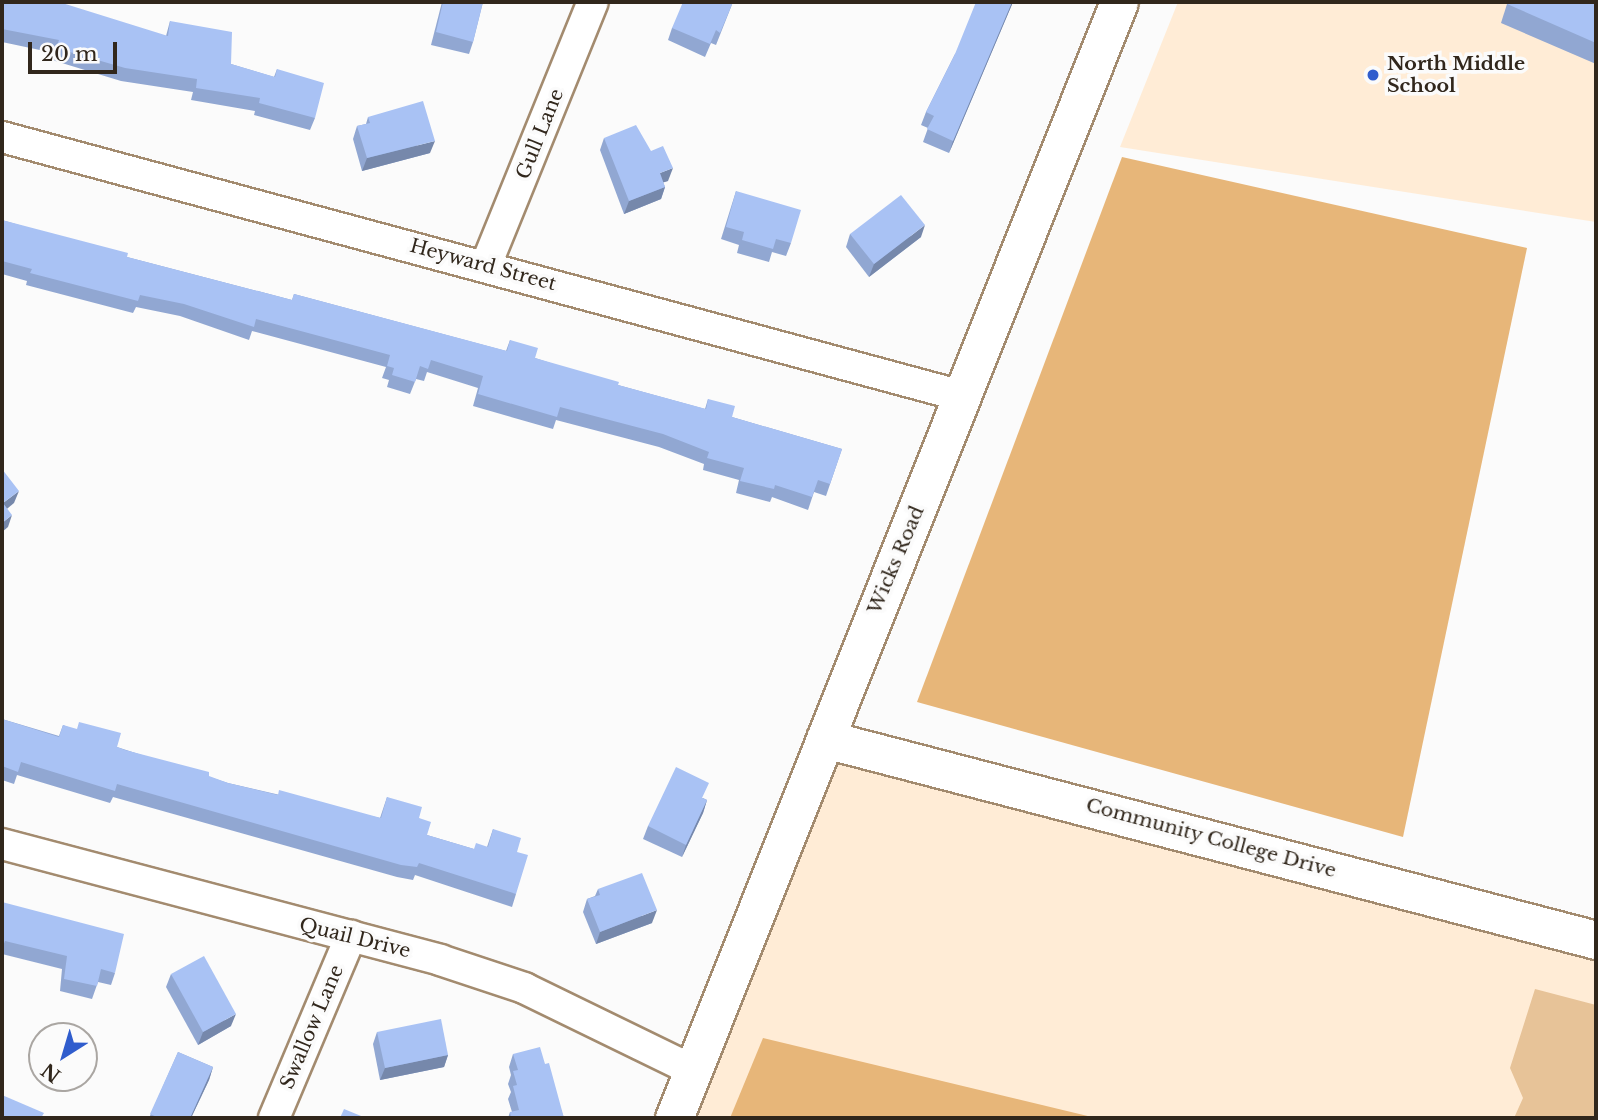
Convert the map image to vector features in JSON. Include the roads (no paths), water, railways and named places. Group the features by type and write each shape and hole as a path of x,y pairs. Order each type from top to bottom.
{"main road":[{"name":"Wicks Road","path":"674,1118 1119,2"},
{"name":"Community College Drive","path":"825,739 1596,940"}],"street":[{"name":"Gull Lane","path":"486,265 593,2"},
{"name":"Heyward Street","path":"2,137 486,265 962,396"},
{"name":"Quail Drive","path":"2,844 351,936 524,988 694,1071"},
{"name":"Swallow Lane","path":"274,1118 351,936"}],"place":[{"name":"North Middle School","path":"1373,75"}]}
